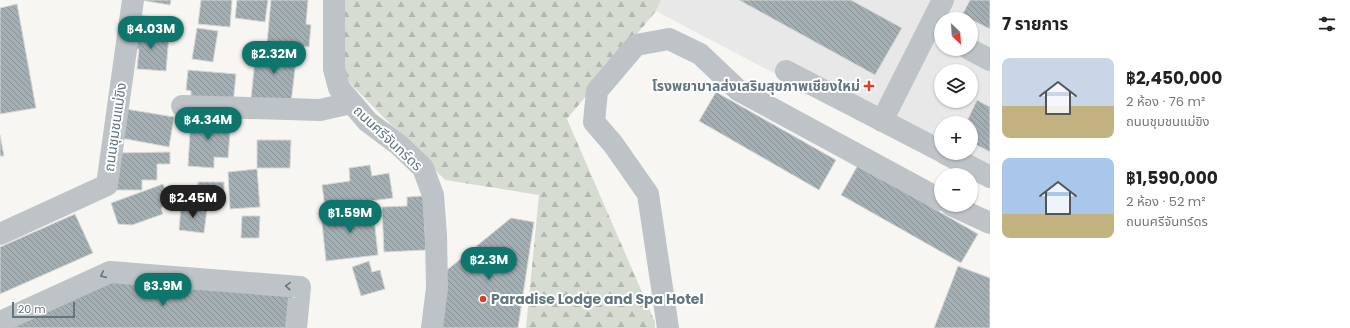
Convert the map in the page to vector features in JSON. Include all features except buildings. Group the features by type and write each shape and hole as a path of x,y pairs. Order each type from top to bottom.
{"street":[{"name":"ถนนชุมชนแม่ขิง","path":"0,234 107,185 133,0"},
{"name":"ถนนศรีจันทร์ดร","path":"334,0 334,69 339,88 368,122 399,145 423,168 431,188 433,195 436,235 437,281 432,328"},
{"path":"940,12 943,0"},
{"path":"882,121 934,33"},
{"path":"668,328 648,194 613,144 594,122 597,91 636,45 670,39 700,54 738,90 934,196"},
{"path":"978,54 990,60"},
{"path":"786,71 934,147"},
{"path":"182,106 320,110 351,103"},
{"path":"957,160 990,177"},
{"path":"966,212 990,223"},
{"path":"0,322 110,272 300,287 296,328"}],"shaded area":[{"name":"โรงพยาบาลส่งเสริมสุขภาพเชียงใหม่","path":"661,0 990,0 990,187 978,181 978,168 954,168 939,160 978,160 978,116 934,116 934,157 656,11"}],"green space":[{"path":"341,0 661,0 656,11 567,119 655,322 655,328 526,328 539,195 445,180 343,76"}],"place":[{"name":"โรงพยาบาลส่งเสริมสุขภาพเชียงใหม่","path":"869,86"},
{"name":"Paradise Lodge and Spa Hotel","path":"483,299"}]}
